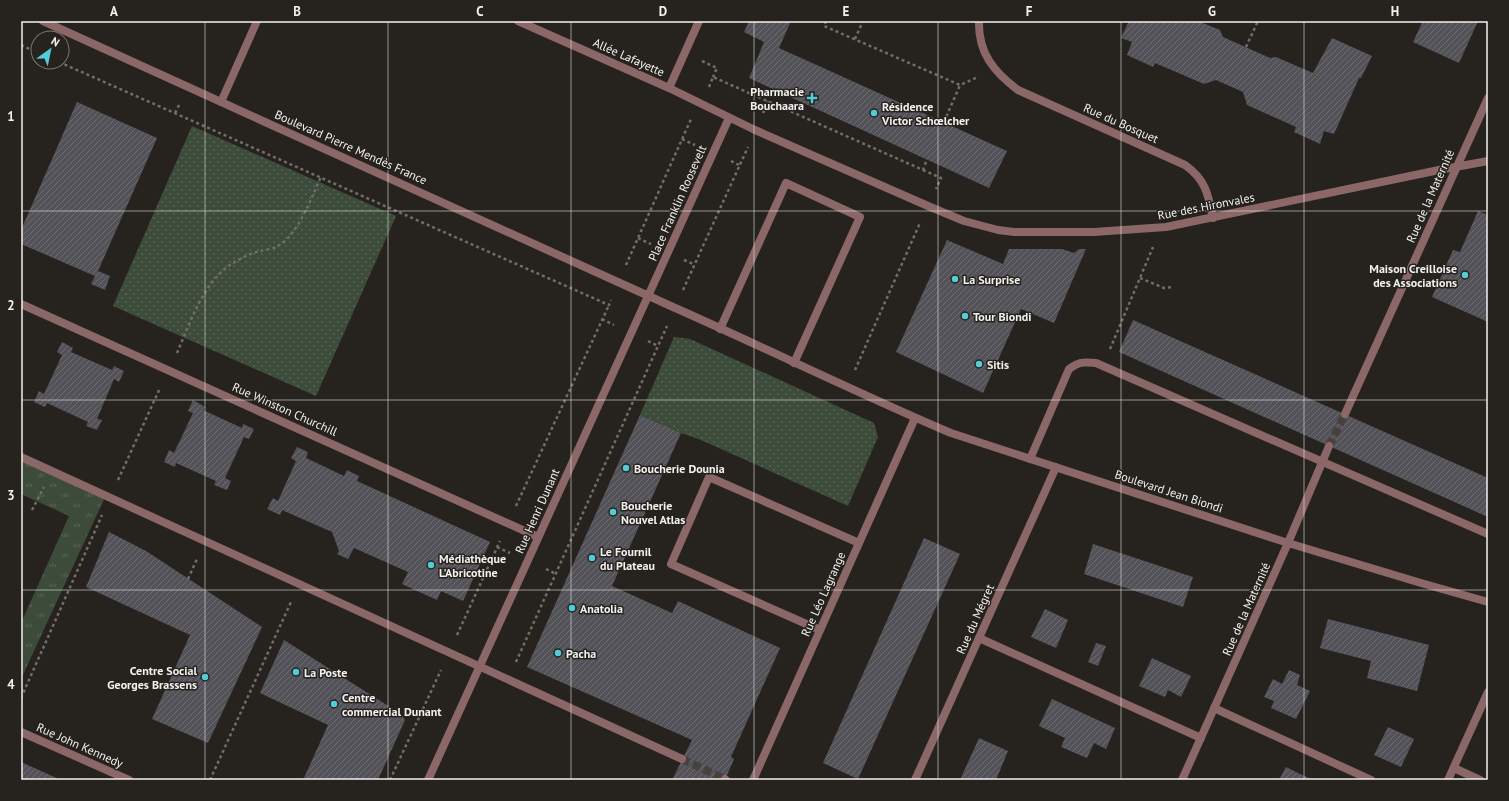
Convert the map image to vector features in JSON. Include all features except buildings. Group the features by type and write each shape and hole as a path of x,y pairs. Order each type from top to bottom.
{"street":[{"name":"Boulevard Pierre Mendès France","path":"43,21 648,296"},
{"path":"221,102 257,21"},
{"name":"Allée Lafayette","path":"518,21 670,88 729,118"},
{"path":"670,88 700,21"},
{"path":"979,21 979,32 982,46 995,70"},
{"name":"Rue du Bosquet","path":"995,70 1018,90 1185,165 1195,172 1208,192 1213,218"},
{"name":"Rue de la Maternité","path":"1345,414 1488,98"},
{"path":"729,118 928,206"},
{"name":"Place Franklin Roosevelt","path":"648,296 729,118"},
{"name":"Rue des Hironvales","path":"928,206 978,226 1014,232 1094,232 1161,228 1488,161"},
{"path":"720,329 786,183 860,217 794,363"},
{"path":"648,296 848,387"},
{"name":"Rue Henri Dunant","path":"428,780 648,296"},
{"name":"Rue Winston Churchill","path":"21,304 538,537"},
{"path":"1030,459 1069,368 1078,363 1085,362 1102,365 1488,534"},
{"name":"Boulevard Jean Biondi","path":"848,387 951,433 1288,543 1488,602"},
{"name":"Rue Léo Lagrange","path":"753,780 915,418"},
{"name":"Rue de la Maternité","path":"1182,780 1288,543 1329,446"},
{"path":"21,457 509,679 519,686 682,759"},
{"name":"Rue du Mégret","path":"915,780 1056,467"},
{"path":"820,630 671,564 709,477 859,543"},
{"path":"979,638 1201,738"},
{"path":"1448,780 1488,692"},
{"path":"1214,708 1372,780"},
{"name":"Rue John Kennedy","path":"21,732 129,780"},
{"path":"1454,768 1480,780"}],"path":[{"path":"826,21 824,26 960,85"},
{"path":"855,39 863,21"},
{"path":"1246,47 1258,21"},
{"path":"70,67 609,305 694,111 701,104 717,68 685,54"},
{"path":"944,122 960,85 995,70"},
{"path":"713,77 941,178 848,387"},
{"path":"509,679 768,101"},
{"path":"923,170 927,159"},
{"path":"21,698 110,497 200,300 210,284 228,266 249,254 278,246 292,233 303,216 321,177"},
{"path":"1102,365 1161,228"},
{"path":"1140,278 1164,288 1173,287"},
{"path":"32,510 52,471"},
{"path":"210,780 299,584"}],"green space":[{"path":"192,126 396,216 316,396 113,306"},
{"path":"674,337 690,339 874,423 878,437 848,506 701,440 640,415"},
{"path":"21,457 106,495 21,679 21,623 69,516 21,494"}],"tunnel":[{"path":"1329,446 1345,414"},
{"path":"682,759 725,779"}],"place":[{"name":"Pharmacie Bouchaara","path":"812,98"},
{"name":"Résidence Victor Schœlcher","path":"874,113"},
{"name":"Maison Creilloise des Associations","path":"1465,275"},
{"name":"La Surprise","path":"955,279"},
{"name":"Tour Biondi","path":"965,316"},
{"name":"Sitis","path":"979,364"},
{"name":"Boucherie Dounia","path":"626,468"},
{"name":"Boucherie Nouvel Atlas","path":"613,512"},
{"name":"Le Fournil du Plateau","path":"592,558"},
{"name":"Médiathèque L'Abricotine","path":"431,565"},
{"name":"Anatolia","path":"572,608"},
{"name":"Pacha","path":"558,653"},
{"name":"La Poste","path":"296,672"},
{"name":"Centre Social Georges Brassens","path":"205,677"},
{"name":"Centre commercial Dunant","path":"334,704"}]}
